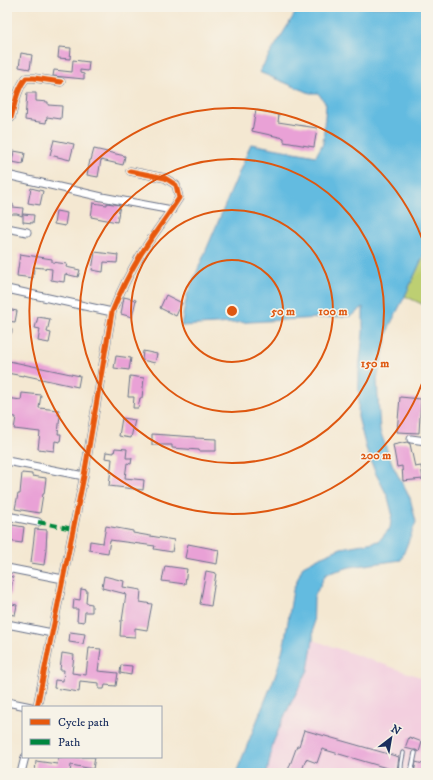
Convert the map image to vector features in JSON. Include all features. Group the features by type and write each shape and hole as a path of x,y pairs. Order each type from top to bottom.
{"street":[{"path":"7,120 11,118 18,91 26,78 61,82"},
{"path":"37,706 84,476 112,312 141,254 179,198 176,185 164,178 130,171"},
{"path":"7,175 102,197 172,210"},
{"path":"7,228 27,232"},
{"path":"7,289 112,312"},
{"path":"410,439 426,441"},
{"path":"7,461 84,476"},
{"path":"7,516 38,522"},
{"path":"7,568 63,579"},
{"path":"7,624 52,633"},
{"path":"7,702 27,706"},
{"path":"21,773 25,758"}],"lane":[{"path":"411,773 415,753"},
{"path":"402,773 400,768 403,754"}],"shaded area":[{"path":"313,640 426,679 426,773 267,773 273,743 285,715 308,670"}],"green space":[{"path":"426,250 426,306 405,296"}],"water":[{"path":"299,7 426,7 426,250 389,327 377,379 380,431 393,466 410,498 416,522 401,560 350,567 326,574 314,597 313,640 308,670 285,715 273,743 267,773 236,773 277,671 285,640 293,590 303,566 341,548 379,541 390,528 392,513 388,497 375,472 366,448 358,417 363,307 352,316 181,326 187,295 251,144 316,156 323,143 326,104 318,93 310,93 259,72"}],"building":[{"path":"59,47 71,48 70,59 58,58"},
{"path":"21,53 32,55 30,69 19,67"},
{"path":"73,60 89,62 88,71 80,70 80,73 84,74 84,79 53,76 54,70 72,72"},
{"path":"27,93 36,93 36,101 48,102 48,105 62,106 61,119 47,117 46,123 25,120"},
{"path":"256,110 279,115 278,122 317,128 314,147 284,142 284,138 252,131"},
{"path":"54,140 74,144 70,160 50,155"},
{"path":"94,149 125,156 123,165 101,160 98,177 87,175"},
{"path":"14,151 25,153 23,164 12,162"},
{"path":"31,188 43,191 40,205 28,203"},
{"path":"93,203 120,205 117,222 91,217"},
{"path":"7,204 13,204 13,207 23,208 22,216 17,214 7,214"},
{"path":"56,211 67,213 65,226 54,224"},
{"path":"23,214 34,215 33,223 23,222"},
{"path":"95,252 118,255 117,263 104,262 103,272 92,270"},
{"path":"20,254 52,259 52,262 67,264 66,267 80,270 78,277 65,274 64,282 51,280 52,269 34,267 33,278 17,276"},
{"path":"166,295 182,303 176,316 160,308"},
{"path":"124,297 136,300 132,317 121,314"},
{"path":"7,309 17,311 15,322 7,321"},
{"path":"38,317 50,319 47,332 51,333 49,343 38,341 40,329 35,328"},
{"path":"143,351 157,354 155,363 142,360"},
{"path":"116,356 131,358 129,370 114,368"},
{"path":"9,361 80,376 78,387 7,373"},
{"path":"130,376 144,378 142,398 140,398 138,408 133,408 134,397 128,397"},
{"path":"22,393 41,395 39,408 59,410 58,415 60,415 58,434 61,434 60,442 55,441 54,451 38,449 40,432 14,429 16,417 7,416 7,398 21,400"},
{"path":"400,397 421,399 419,433 397,432"},
{"path":"122,418 135,420 131,438 119,436"},
{"path":"152,434 216,439 216,451 172,448 172,445 152,445"},
{"path":"407,442 410,444 415,467 421,466 423,479 403,481 402,466 397,467 393,445"},
{"path":"115,448 127,449 126,458 132,458 131,464 127,463 125,478 144,480 143,490 109,486 112,459 105,458 106,452 114,453"},
{"path":"22,473 46,478 40,513 15,509 18,494 20,494"},
{"path":"7,524 24,527 22,543 7,541"},
{"path":"106,526 133,531 133,533 174,540 172,552 154,549 155,546 110,540 108,553 89,550 90,541 103,543"},
{"path":"35,529 47,530 44,565 31,563"},
{"path":"188,544 219,550 217,564 185,558"},
{"path":"165,566 187,569 185,584 162,581"},
{"path":"206,571 216,573 211,606 200,604"},
{"path":"7,576 13,577 10,596 7,596"},
{"path":"104,576 124,581 123,587 141,590 140,602 152,604 147,630 135,628 135,637 120,636 121,620 122,621 126,594 102,588"},
{"path":"81,589 87,590 86,603 92,604 92,612 85,612 84,622 77,621 78,609 73,609 74,599 80,600"},
{"path":"7,603 17,605 15,615 7,614"},
{"path":"70,632 85,634 83,644 69,642"},
{"path":"89,648 101,649 98,671 118,673 116,686 105,685 104,689 99,689 99,683 80,681 79,692 54,688 55,680 63,681 64,670 60,670 62,653 74,655 72,673 86,675"},
{"path":"121,665 132,666 131,675 120,673"},
{"path":"304,730 399,757 397,771 322,749 317,763 306,759 301,773 287,773 297,746 299,746"},
{"path":"409,737 422,742 419,752 405,748"},
{"path":"59,758 95,758 93,769 71,765 70,773 35,773 36,761 57,764"},
{"path":"416,762 426,765 426,773 414,773"}],"marked path":[{"path":"38,522 73,529"}],"cycle path":[{"path":"7,120 11,118 18,92 26,78 61,82"},
{"path":"37,706 84,476 112,312 137,261 179,198 176,185 165,178 130,171"}]}
